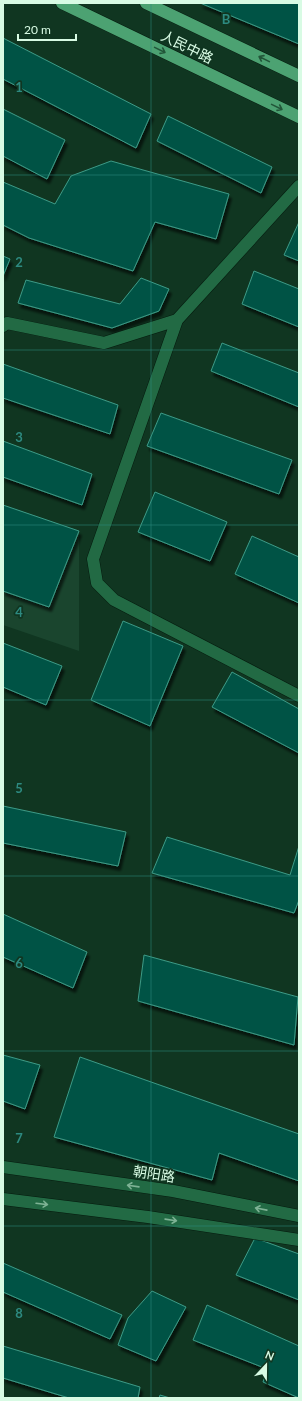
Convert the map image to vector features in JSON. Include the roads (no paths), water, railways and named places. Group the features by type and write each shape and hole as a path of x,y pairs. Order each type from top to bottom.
{"main road":[{"name":"人民中路","path":"62,3 299,117"},
{"name":"人民中路","path":"146,3 299,76"}],"street":[{"path":"299,186 177,320 93,559 97,584 114,600 299,696"},
{"path":"4,324 104,343 177,320"},
{"name":"朝阳路","path":"3,1167 172,1191 299,1216"},
{"path":"3,1199 148,1217 299,1240"}]}
